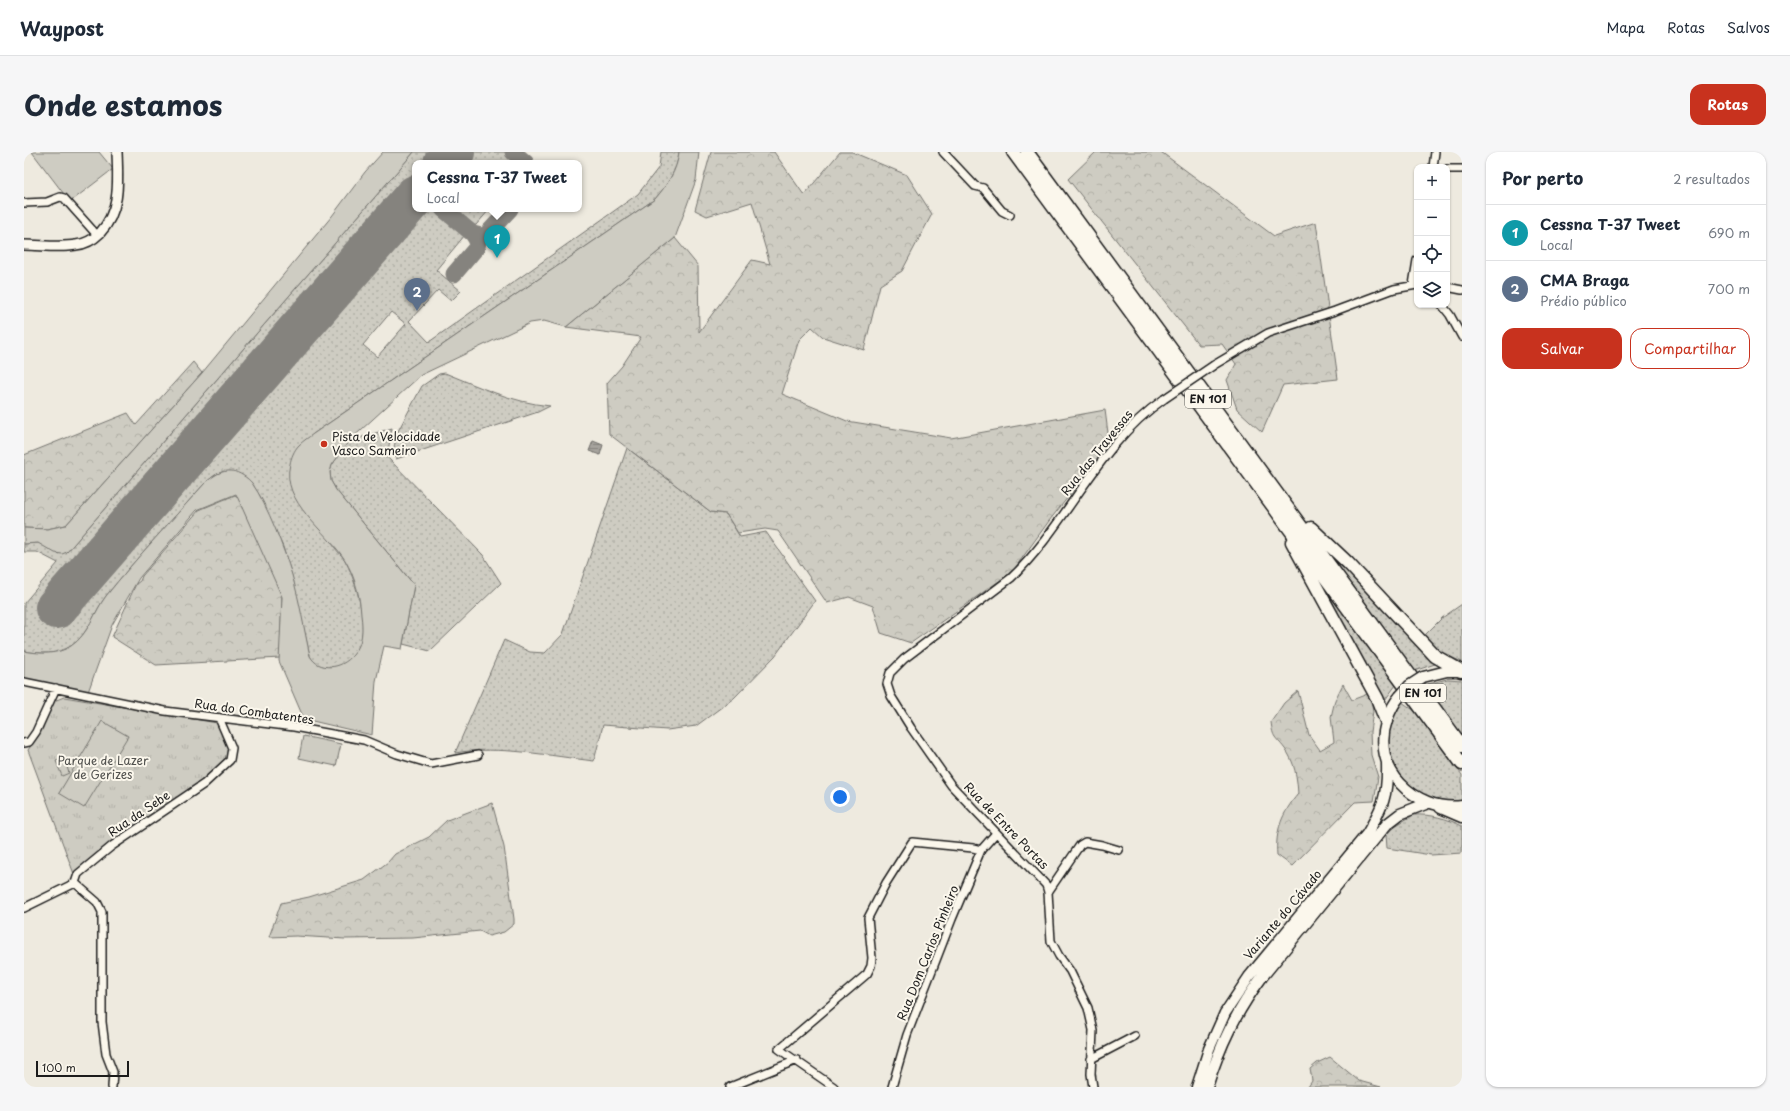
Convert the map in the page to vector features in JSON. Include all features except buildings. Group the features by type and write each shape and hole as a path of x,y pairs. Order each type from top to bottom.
{"highway":[{"name":"EN 101","path":"1013,152 1462,764"},
{"name":"EN 101","path":"1027,152 1462,746"},
{"path":"1231,429 1244,440 1294,508 1314,532 1348,563 1435,656 1462,671"},
{"path":"1232,449 1237,463 1293,542 1377,698 1386,721"},
{"path":"1441,807 1462,816"}],"main road":[{"path":"1462,671 1447,671 1424,677 1409,686 1391,708 1386,721 1384,735 1384,749 1388,763 1402,786 1416,798 1428,803 1441,807 1462,806"},
{"name":"Variante do Cávado","path":"1198,1087 1209,1049 1225,1013 1249,977 1362,840 1373,824 1386,795 1388,763"},
{"name":"Variante do Cávado","path":"1206,1087 1231,1024 1245,999 1262,977 1387,824 1400,814 1428,803"}],"street":[{"path":"24,245 75,246 91,240 97,235 110,220 115,205 118,181 117,152"},
{"path":"944,152 975,186 983,188 1002,211 1010,215"},
{"path":"1433,164 1435,152"},
{"path":"1450,169 1462,169"},
{"path":"24,203 47,202 60,197 64,198 97,235"},
{"name":"Rua das Travessas","path":"887,684 890,673 904,659 1026,565 1088,478 1134,423 1146,411 1214,365 1268,333 1394,289 1414,285"},
{"path":"1450,288 1462,290"},
{"path":"1444,308 1462,337"},
{"name":"Rua do Combatentes","path":"24,682 165,711 294,727 364,740 397,754 431,764 478,755"},
{"name":"Rua de Entre Portas","path":"887,684 892,696 911,728 952,785 1046,885 1048,892 1051,941 1059,956 1070,970 1088,1008 1093,1030 1091,1059 1093,1087"},
{"path":"24,742 29,742 36,732 56,688"},
{"name":"Rua da Sebe","path":"24,908 75,883 78,874 112,846 204,784 230,760 232,748 219,718"},
{"name":"Rua Dom Carlos Pinheiro","path":"892,1087 907,1035 952,919 981,850 996,833"},
{"path":"834,1087 779,1049 867,974 871,966 872,958 868,918 886,884 912,842 981,850"},
{"path":"1048,892 1080,845 1085,842 1102,844 1119,850"},
{"path":"75,883 97,902 102,912 102,1022 106,1054 113,1072 112,1087"},
{"path":"1091,1059 1135,1036"},
{"path":"730,1087 797,1060"},
{"path":"819,1078 821,1087"}],"green space":[{"path":"32,152 99,152 113,169 70,202"},
{"path":"383,152 414,152 67,552 62,554 55,553 38,543 24,544 24,528 47,529 66,525 202,373 332,216 365,172"},
{"path":"414,152 440,152 433,160 412,160 412,184 48,600 64,615 415,212 439,212 465,235 436,270 461,291 451,301 438,290 409,321 429,342 638,194 659,167 661,152 679,152 674,172 655,199 313,434 323,500 332,542 346,562 360,605 362,638 357,652 348,662 333,667 325,667 317,664 310,656 292,576 283,547 260,496 251,482 224,471 215,475 205,483 106,596 87,629 77,641 66,649 60,651 36,653 24,651 24,603 58,563 37,552 24,552 24,544 38,543 67,552","holes":["391,312 406,324 377,357 363,345"]},
{"path":"468,152 506,152 515,160 461,160"},
{"name":"Pista de Velocidade Vasco Sameiro","path":"679,152 699,152 696,180 675,238 566,327 544,321 530,323 421,375 349,441 332,465 330,472 331,481 336,490 414,585 402,649 384,646 376,681 372,735 304,719 279,661 282,597 236,494 197,510 139,578 112,625 88,692 24,678 24,651 42,653 60,651 66,649 77,641 87,629 106,596 130,567 205,483 217,474 224,471 238,473 250,481 258,492 270,515 292,575 300,605 310,656 319,665 331,667 337,666 348,660 359,646 362,636 362,620 358,594 352,573 345,560 307,515 298,503 292,491 289,478 290,464 296,449 313,434 655,199 674,172"},
{"path":"711,152 774,152 804,195 840,152 852,152 907,175 932,214 902,271 880,285 864,350 823,337 812,327 799,340 782,394 847,421 951,438 1105,410 1108,433 1115,438 1049,521 1012,572 911,643 881,633 873,606 849,597 827,603 778,531 765,529 738,533 726,514 711,512 609,434 607,383 622,366 641,337 566,327 675,238 698,266 699,332 752,260 770,264 752,202 707,216 695,210"},
{"path":"1096,152 1161,152 1274,236 1316,222 1338,379 1283,385 1262,432 1237,409 1227,380 1236,364 1222,344 1199,345 1068,179"},
{"path":"454,212 487,212 476,225 471,226"},
{"path":"193,362 202,373 66,525 47,529 24,528 24,455 128,413 136,425"},
{"path":"445,373 483,389 522,401 550,406 538,412 396,459 394,447 398,431 422,386 439,374"},
{"path":"392,428 387,457 483,555 501,583 430,651 403,644 414,585 336,490 331,481 330,472 332,465 349,441"},
{"path":"627,448 711,512 726,514 740,537 766,532 815,601 775,656 734,698 696,726 667,730 603,725 594,761 524,752 488,750 455,753 504,640 530,652 545,653 563,634"},
{"path":"235,495 238,497 282,595 280,658 156,665 112,637 136,584 199,510"},
{"path":"1324,548 1345,568 1435,664 1414,671"},
{"path":"1306,562 1396,685 1385,700"},
{"path":"1462,604 1462,662 1442,653 1424,636 1442,618"},
{"path":"1447,679 1462,680 1462,736 1435,699 1428,684"},
{"path":"1343,684 1352,700 1370,693 1373,711 1370,732 1371,755 1378,777 1374,801 1355,802 1292,866 1277,855 1277,838 1284,815 1298,794 1297,782 1291,759 1274,735 1271,722 1284,703 1298,691 1309,735 1320,750 1334,742 1331,717 1335,700"},
{"name":"Parque de Lazer de Gerizes","path":"64,697 217,723 230,743 228,757 226,760 206,779 108,844 74,874 28,750 39,734 54,701"},
{"path":"1402,702 1415,711 1462,775 1462,801 1447,801 1432,798 1407,784 1398,773 1392,760 1388,745 1389,729"},
{"path":"102,721 128,736 84,808 59,793"},
{"path":"303,736 341,744 336,766 299,758"},
{"path":"64,758 69,773 62,776 56,761"},
{"path":"492,803 504,847 514,919 514,924 504,932 489,936 480,931 413,938 345,939 296,936 269,937 281,903 309,897 364,880 388,862 395,854 429,837 447,820"},
{"path":"1413,815 1438,817 1462,826 1462,853 1431,855 1387,848 1386,835 1395,826"},
{"path":"1330,1057 1359,1081 1381,1087 1308,1087 1312,1081 1310,1069 1317,1063"}],"shaded area":[{"path":"593,441 603,445 600,455 589,451"}],"taxiway":[{"path":"513,152 522,160"},
{"path":"447,212 473,234 478,242 477,247 454,274"},
{"path":"473,234 481,236 486,235 507,212"}],"runway":[{"path":"447,160 454,152"},
{"path":"56,608 412,199"}],"place":[{"name":"Cessna T-37 Tweet","path":"497,258"},
{"name":"CMA Braga","path":"417,311"},
{"name":"Pista de Velocidade Vasco Sameiro","path":"324,444"}]}
